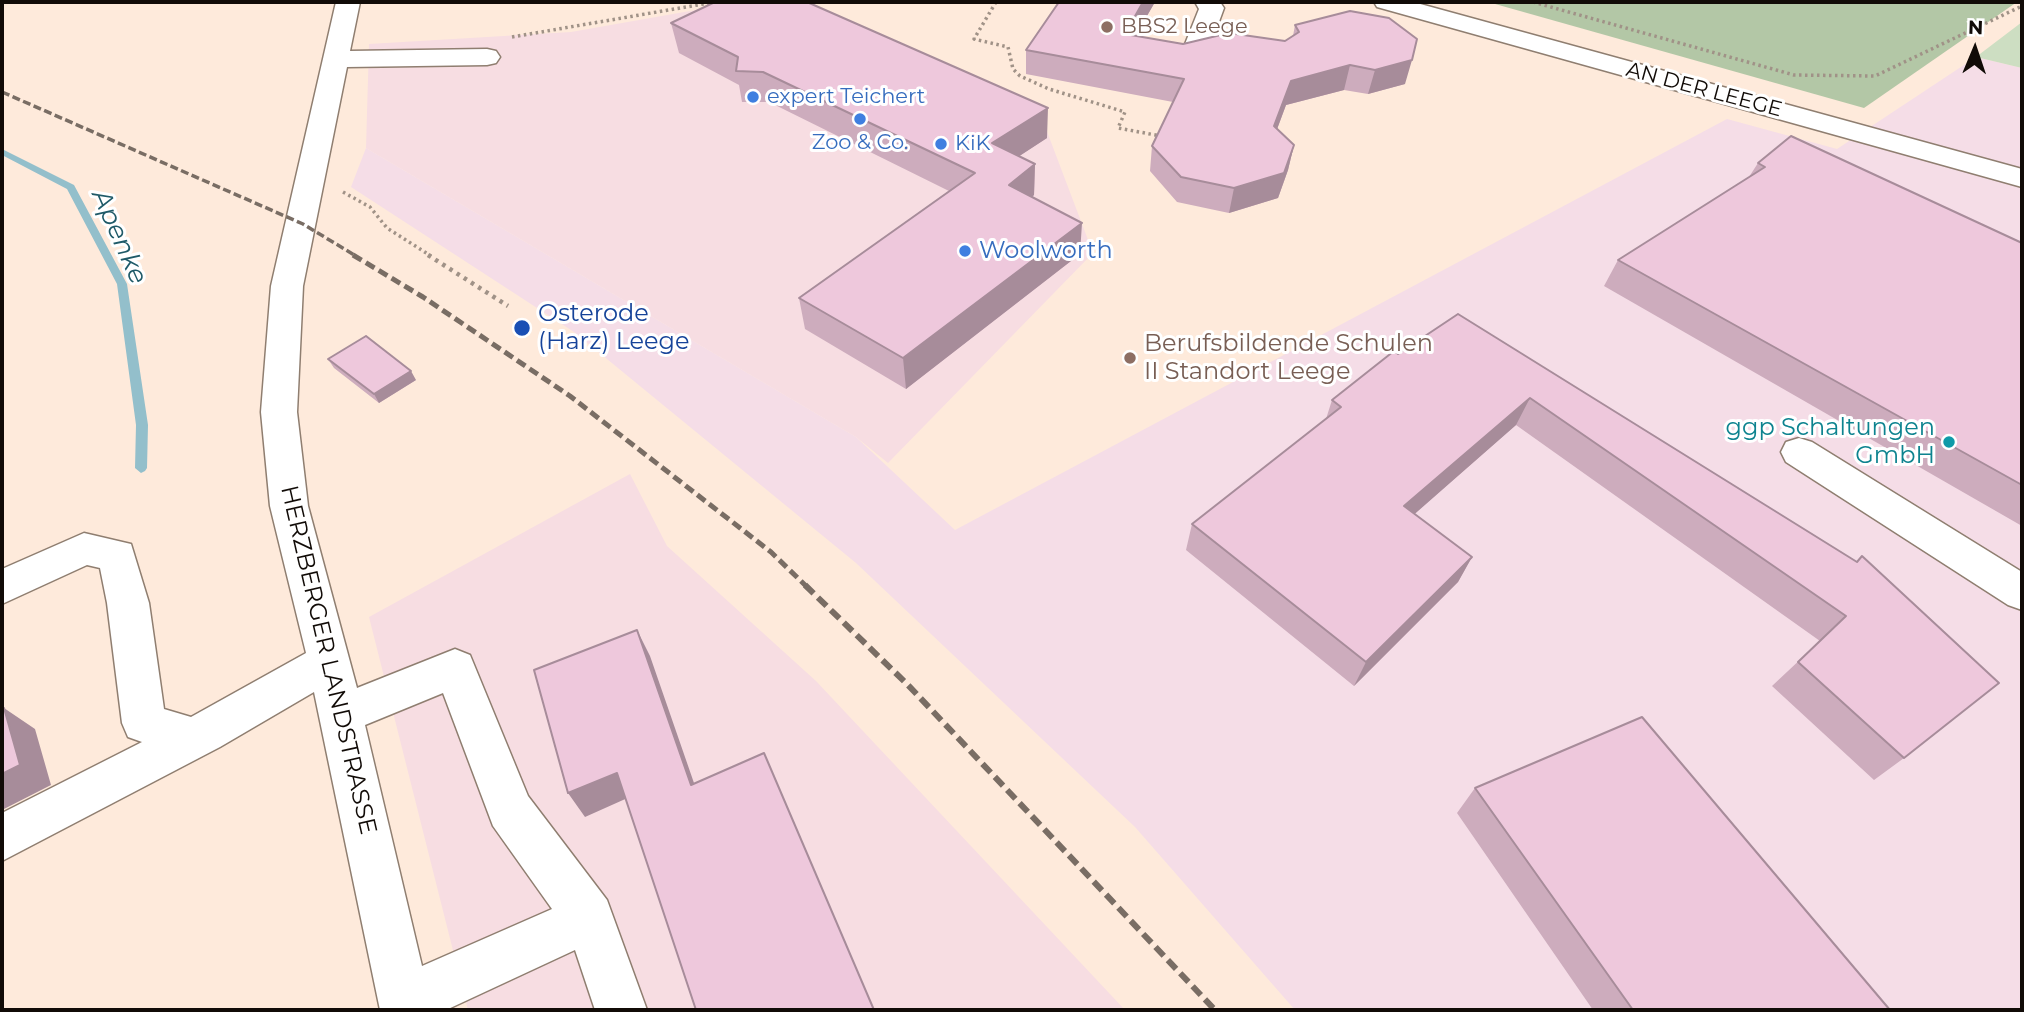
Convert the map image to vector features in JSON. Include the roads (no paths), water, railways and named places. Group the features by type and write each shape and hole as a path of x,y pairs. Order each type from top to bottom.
{"street":[{"name":"HERZBERGER LANDSTRASSE","path":"348,2 334,60 303,224 287,286 279,412 289,506 329,662 406,1007"},
{"path":"1207,2 1212,8 1198,44 1265,53"},
{"name":"AN DER LEEGE","path":"1386,2 2022,178"},
{"path":"334,60 495,48"},
{"path":"1799,452 2022,593"},
{"path":"2,587 84,549 117,555 128,603 144,723 194,738"},
{"path":"2,838 194,738 329,662"},
{"path":"340,715 455,668 510,810 589,918 621,1010"},
{"path":"406,1007 437,986 589,918"}],"waterway":[{"name":"Apenke","path":"2,152 71,187 122,284 142,425 141,468"}],"railway":[{"path":"2,92 303,224 356,256"},
{"path":"353,255 423,297 570,396 771,552 806,586"},
{"path":"805,585 908,685 1215,1010"}],"place":[{"name":"BBS2 Leege","path":"1107,27"},
{"name":"expert Teichert","path":"753,97"},
{"name":"Zoo & Co.","path":"860,119"},
{"name":"KiK","path":"941,144"},
{"name":"Woolworth","path":"965,251"},
{"name":"Osterode (Harz) Leege","path":"522,328"},
{"name":"Berufsbildende Schulen II Standort Leege","path":"1130,358"},
{"name":"ggp Schaltungen GmbH","path":"1949,442"}]}
